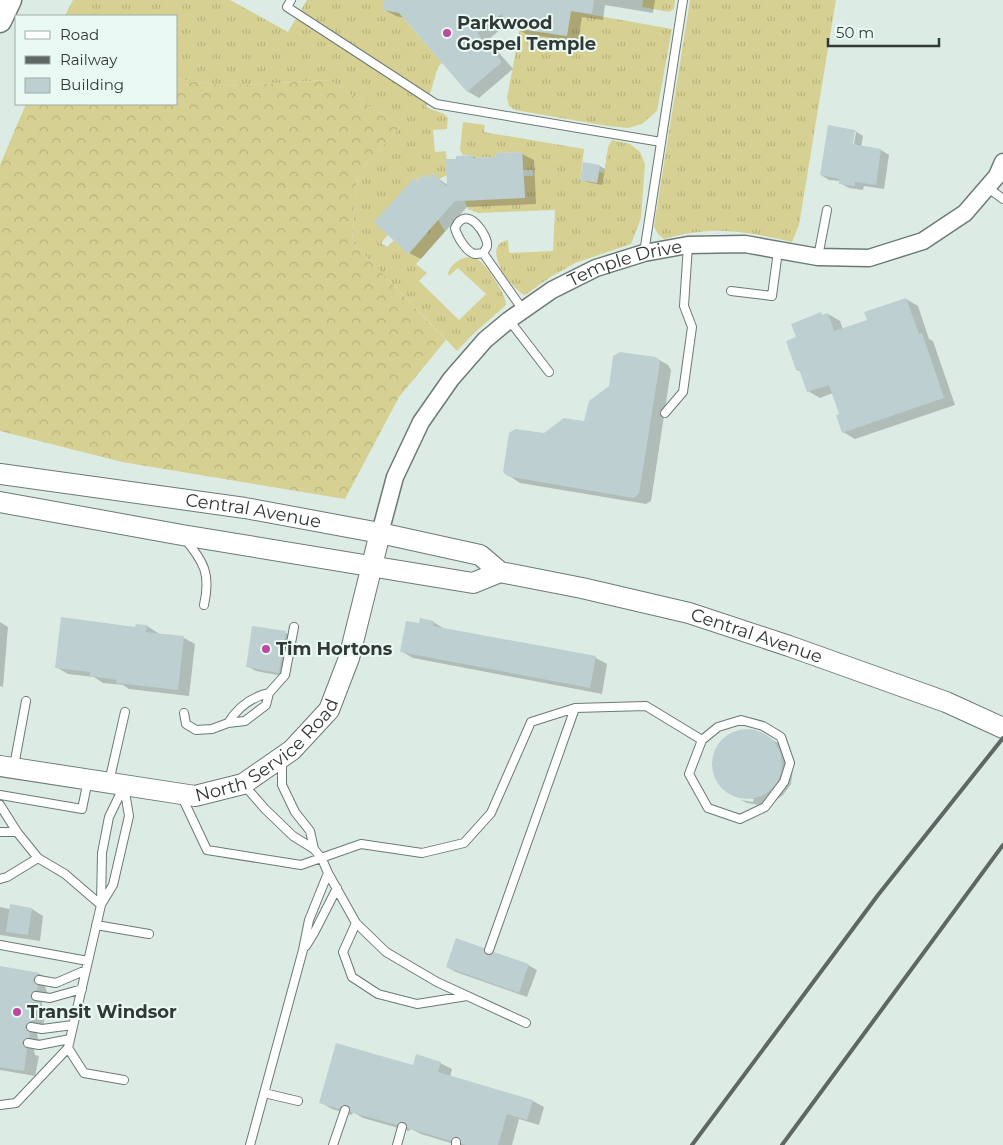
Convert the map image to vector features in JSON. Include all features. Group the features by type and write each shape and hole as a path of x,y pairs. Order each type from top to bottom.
{"main road":[{"path":"0,22 10,0"}],"street":[{"name":"Temple Drive","path":"373,567 395,477 421,422 450,379 485,340 552,290 596,268 644,253 688,245 745,244 818,258 869,258 923,241 965,213 996,176 1003,162"},
{"name":"Central Avenue","path":"0,474 245,508 380,533 480,555 500,572 582,588 690,613 790,646 946,702 1003,728"},
{"name":"Central Avenue","path":"0,502 182,535 473,583 500,572"},
{"name":"North Service Road","path":"7,767 195,796 243,784 292,750 329,710 349,658 373,567"}],"lane":[{"path":"291,0 287,7 436,104 661,142"},
{"path":"644,253 683,0"},
{"path":"987,187 1003,199"},
{"path":"818,258 827,210"},
{"path":"464,218 471,219 476,224 487,241 487,247 483,253 476,254 470,251 456,234 455,228 458,221 464,218"},
{"path":"665,413 683,392 692,327 684,306 688,245"},
{"path":"731,291 772,296 778,251"},
{"path":"483,253 549,372"},
{"path":"182,535 197,554 205,569 207,594 204,605"},
{"path":"184,713 186,724 196,730 212,729 228,723 245,721 266,705 270,694 285,675 294,627"},
{"path":"228,723 235,712 257,696 270,694"},
{"path":"7,767 26,701"},
{"path":"182,795 207,850 301,865 361,844 422,853 464,843 491,813 531,722 575,708 646,706 702,740"},
{"path":"489,950 575,708"},
{"path":"0,1105 16,1103 68,1048 101,905 102,853 116,785 125,712"},
{"path":"741,720 763,726 781,737 790,763 784,782 766,807 740,819 708,808 689,774 702,740 718,727 741,720"},
{"path":"282,757 282,785 295,812 310,831 314,849"},
{"path":"0,795 82,809 88,780"},
{"path":"243,784 265,810 293,836 314,849 322,858 328,873 356,923 386,952 437,982 526,1023"},
{"path":"101,905 113,886 129,816 116,785"},
{"path":"0,805 17,832 38,858 65,874 101,905"},
{"path":"0,832 17,832"},
{"path":"2,878 38,858"},
{"path":"250,1145 303,950 309,920 328,873"},
{"path":"303,950 337,888"},
{"path":"356,923 343,952 352,977 378,994 417,1004 468,996"},
{"path":"96,925 149,934"},
{"path":"0,944 88,961"},
{"path":"39,980 56,983 86,970"},
{"path":"36,996 50,998 82,989"},
{"path":"31,1027 42,1029 73,1025"},
{"path":"28,1043 40,1045 70,1039"},
{"path":"68,1048 84,1074 124,1080"},
{"path":"264,1093 298,1101"},
{"path":"333,1145 344,1110"},
{"path":"397,1145 402,1127"}],"green space":[{"path":"73,0 230,0 288,32 307,0 384,0 384,10 399,13 442,63 438,67 426,107 444,114 448,118 447,129 433,130 435,152 446,151 447,175 439,179 432,173 427,178 423,174 418,181 414,178 388,235 381,243 387,247 394,240 409,254 427,233 424,230 438,220 445,231 416,264 427,273 419,281 459,320 486,294 458,268 449,276 448,273 455,263 463,258 472,257 481,261 490,272 503,294 506,305 457,351 352,242 357,174 400,127 329,80 227,86 178,79 178,15 66,15"},
{"path":"643,0 675,0 674,9 669,12 642,7"},
{"path":"690,0 836,0 799,225 792,242 723,231 695,232 664,239 658,234 654,226"},
{"path":"571,11 672,29 657,111 642,124 628,128 608,126 515,110 509,106 507,98 520,29 566,36"},
{"path":"178,79 227,86 329,80 400,127 357,174 352,242 446,340 399,397 345,499 122,462 0,431 0,165 26,105 178,105"},
{"path":"463,122 485,125 484,132 584,149 580,180 597,182 599,172 604,173 608,147 612,140 630,144 640,152 645,164 641,218 631,244 575,263 525,295 519,291 512,285 500,268 496,250 500,244 508,240 509,253 553,251 555,210 478,213 468,209 465,201 482,200 482,196 525,198 524,176 533,176 533,170 523,170 522,152 496,153 496,157 473,158 472,155 463,155 460,150"}],"building":[{"name":"Parkwood Gospel Temple","path":"384,0 594,0 592,14 571,11 567,36 513,28 501,14 477,33 502,62 467,92 399,13 384,10"},
{"path":"828,125 855,130 853,144 881,149 876,185 855,182 855,186 839,184 839,179 820,175"},
{"path":"522,152 525,198 455,201 408,254 374,222 414,178 418,181 423,174 427,178 432,173 447,187 446,159 456,159 456,156 473,155 473,158 496,157 496,153"},
{"path":"583,162 600,165 597,183 580,180"},
{"path":"906,298 919,334 922,333 944,398 842,433 836,415 839,414 829,385 807,392 799,369 796,370 786,341 796,337 791,324 821,312 822,315 828,313 834,331 867,320 864,312"},
{"path":"620,352 656,357 660,362 639,494 633,498 507,476 503,472 509,433 515,429 544,433 564,418 584,421 589,401 609,386 613,356"},
{"path":"61,617 135,627 136,624 147,625 146,632 184,636 178,690 116,683 117,680 90,676 90,672 55,668"},
{"path":"420,618 434,621 433,626 596,656 590,688 400,652 406,621 419,623"},
{"name":"Tim Hortons","path":"252,626 286,631 279,673 246,667"},
{"path":"747,729 760,732 772,739 779,751 782,764 779,777 772,789 760,796 747,799 734,796 722,789 715,777 712,764 715,751 722,739 734,732"},
{"path":"10,904 32,908 28,935 6,932"},
{"path":"456,938 484,948 484,953 488,955 492,955 494,952 529,964 519,993 446,967"},
{"name":"Transit Windsor","path":"0,966 40,973 33,980 38,985 37,990 33,991 31,995 31,999 35,1002 32,1021 25,1026 30,1033 29,1038 24,1039 22,1042 27,1049 24,1071 0,1067"},
{"path":"336,1043 413,1065 416,1054 441,1062 438,1072 533,1100 527,1120 507,1114 498,1145 466,1145 462,1144 458,1137 454,1137 451,1141 407,1128 404,1122 400,1122 397,1125 350,1112 350,1107 346,1105 342,1105 339,1109 319,1103"}],"railway":[{"path":"692,1145 878,895 1003,738"},
{"path":"782,1145 1003,845"}],"place":[{"name":"Parkwood Gospel Temple","path":"447,33"},
{"name":"Tim Hortons","path":"266,649"},
{"name":"Transit Windsor","path":"17,1012"}]}
